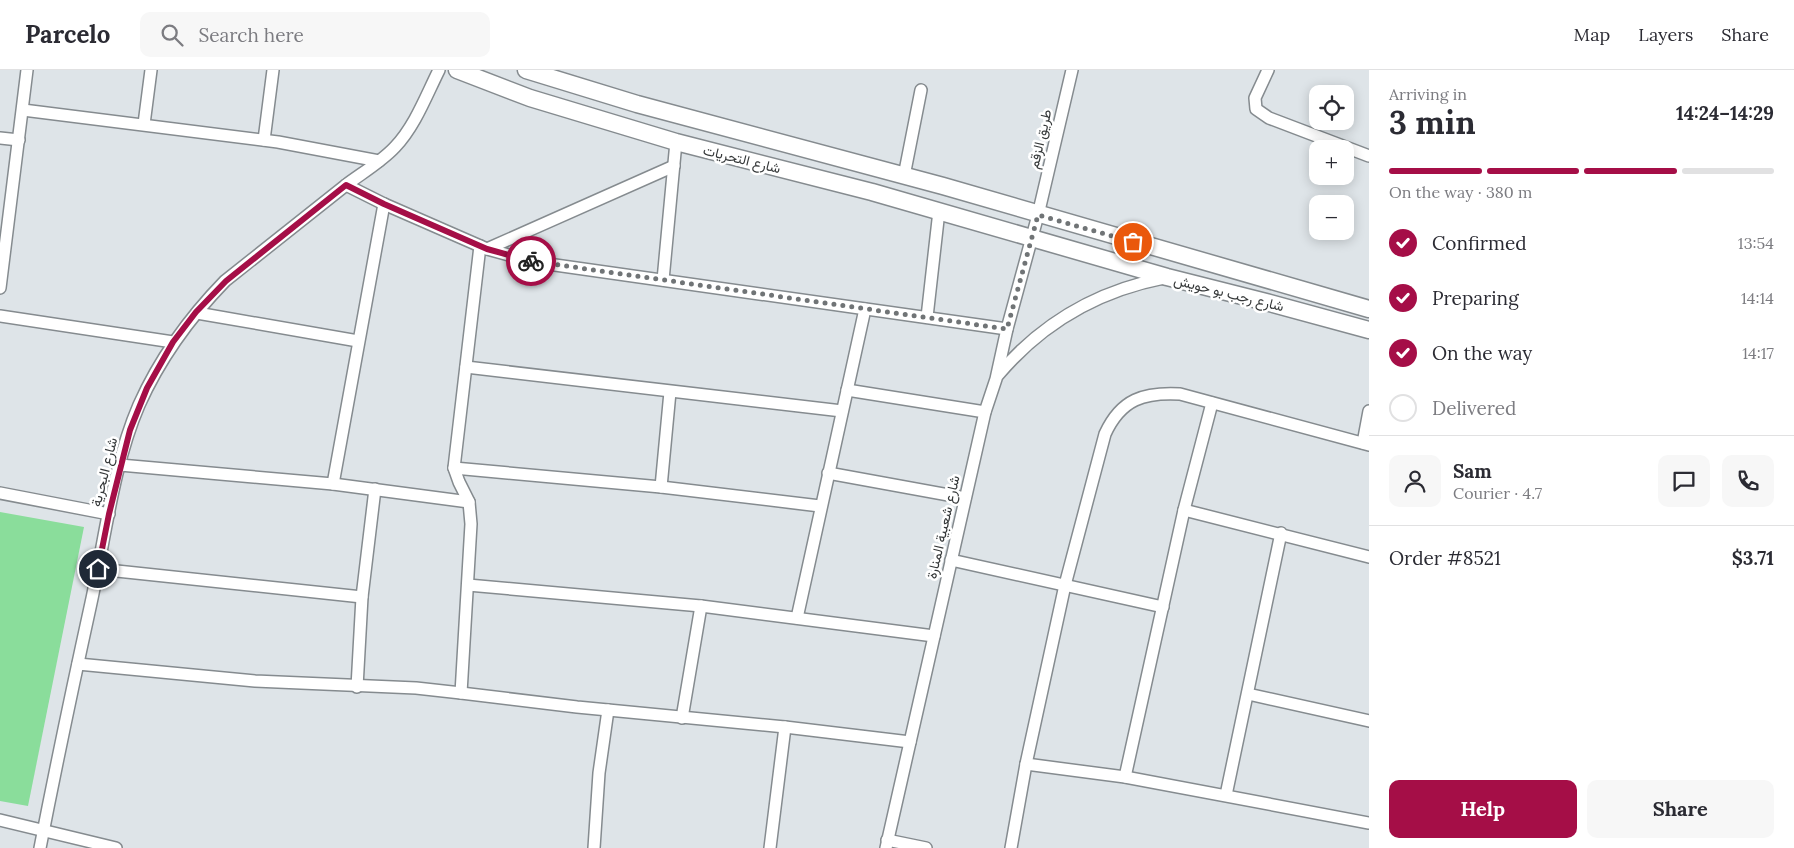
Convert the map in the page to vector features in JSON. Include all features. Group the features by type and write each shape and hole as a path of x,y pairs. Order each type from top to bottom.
{"main road":[{"name":"شارع التحريات","path":"457,70 530,98 676,142 872,192 1031,237"},
{"name":"شارع التحريات","path":"526,70 637,104 904,176 1038,215"},
{"name":"شارع رجب بو حويش","path":"1038,215 1369,309"},
{"name":"شارع رجب بو حويش","path":"1031,237 1167,277 1369,330"},
{"path":"1266,302 1273,282"}],"street":[{"path":"0,288 23,110 26,70"},
{"path":"144,124 151,70"},
{"path":"264,140 273,70"},
{"name":"شارع البحرية","path":"40,848 120,465 128,435 140,404 173,342 196,312 226,281 379,161 401,140 414,120 439,70"},
{"name":"طريق الزقم","path":"1038,215 1072,70"},
{"path":"1268,70 1255,98 1256,109 1269,118 1369,156"},
{"path":"904,176 921,90"},
{"path":"23,110 264,140 379,161"},
{"path":"0,138 19,140"},
{"path":"663,280 676,142"},
{"path":"484,247 674,166"},
{"path":"346,185 384,204 484,247 534,262 1007,329"},
{"path":"334,484 358,341 384,204"},
{"path":"927,318 939,211"},
{"name":"شارع شعبية المنارة","path":"887,844 985,412 996,378 1007,329 1038,215"},
{"path":"461,692 471,524 469,502 458,482 454,468 466,367 484,247"},
{"path":"996,378 1026,345 1043,330 1068,313 1123,288 1167,277"},
{"path":"796,618 865,309"},
{"path":"196,312 358,341"},
{"path":"0,316 173,342"},
{"path":"466,367 670,392 842,410"},
{"path":"847,390 985,412"},
{"path":"661,486 670,392"},
{"path":"1011,848 1026,764 1064,585 1106,434 1116,414 1132,401 1143,397 1165,393 1180,394 1366,444 1369,411"},
{"path":"1125,777 1184,510 1212,403"},
{"path":"120,465 334,484 469,502"},
{"path":"454,468 661,486 820,506"},
{"path":"828,473 965,498"},
{"path":"356,687 362,597 375,489"},
{"path":"0,493 109,514"},
{"path":"1184,510 1369,557"},
{"path":"1226,795 1281,534"},
{"path":"951,560 1162,607"},
{"path":"98,569 362,597"},
{"path":"468,585 701,606 934,636"},
{"path":"682,718 701,606"},
{"path":"78,664 255,681 356,687 416,688 461,692 608,710 785,727 910,742"},
{"path":"1248,694 1369,721"},
{"path":"594,848 600,773 608,710"},
{"path":"770,848 785,727"},
{"path":"1026,764 1125,777 1369,822"},
{"path":"0,820 116,848"},
{"path":"887,844 926,848"}],"green space":[{"path":"0,512 84,527 28,806 0,801"}],"way so far":[{"path":"531,261 1007,329 1038,215 1133,242"}],"route":[{"path":"98,569 125,445 147,388 173,342 196,312 226,281 346,185 384,204 487,249 531,261"}]}
